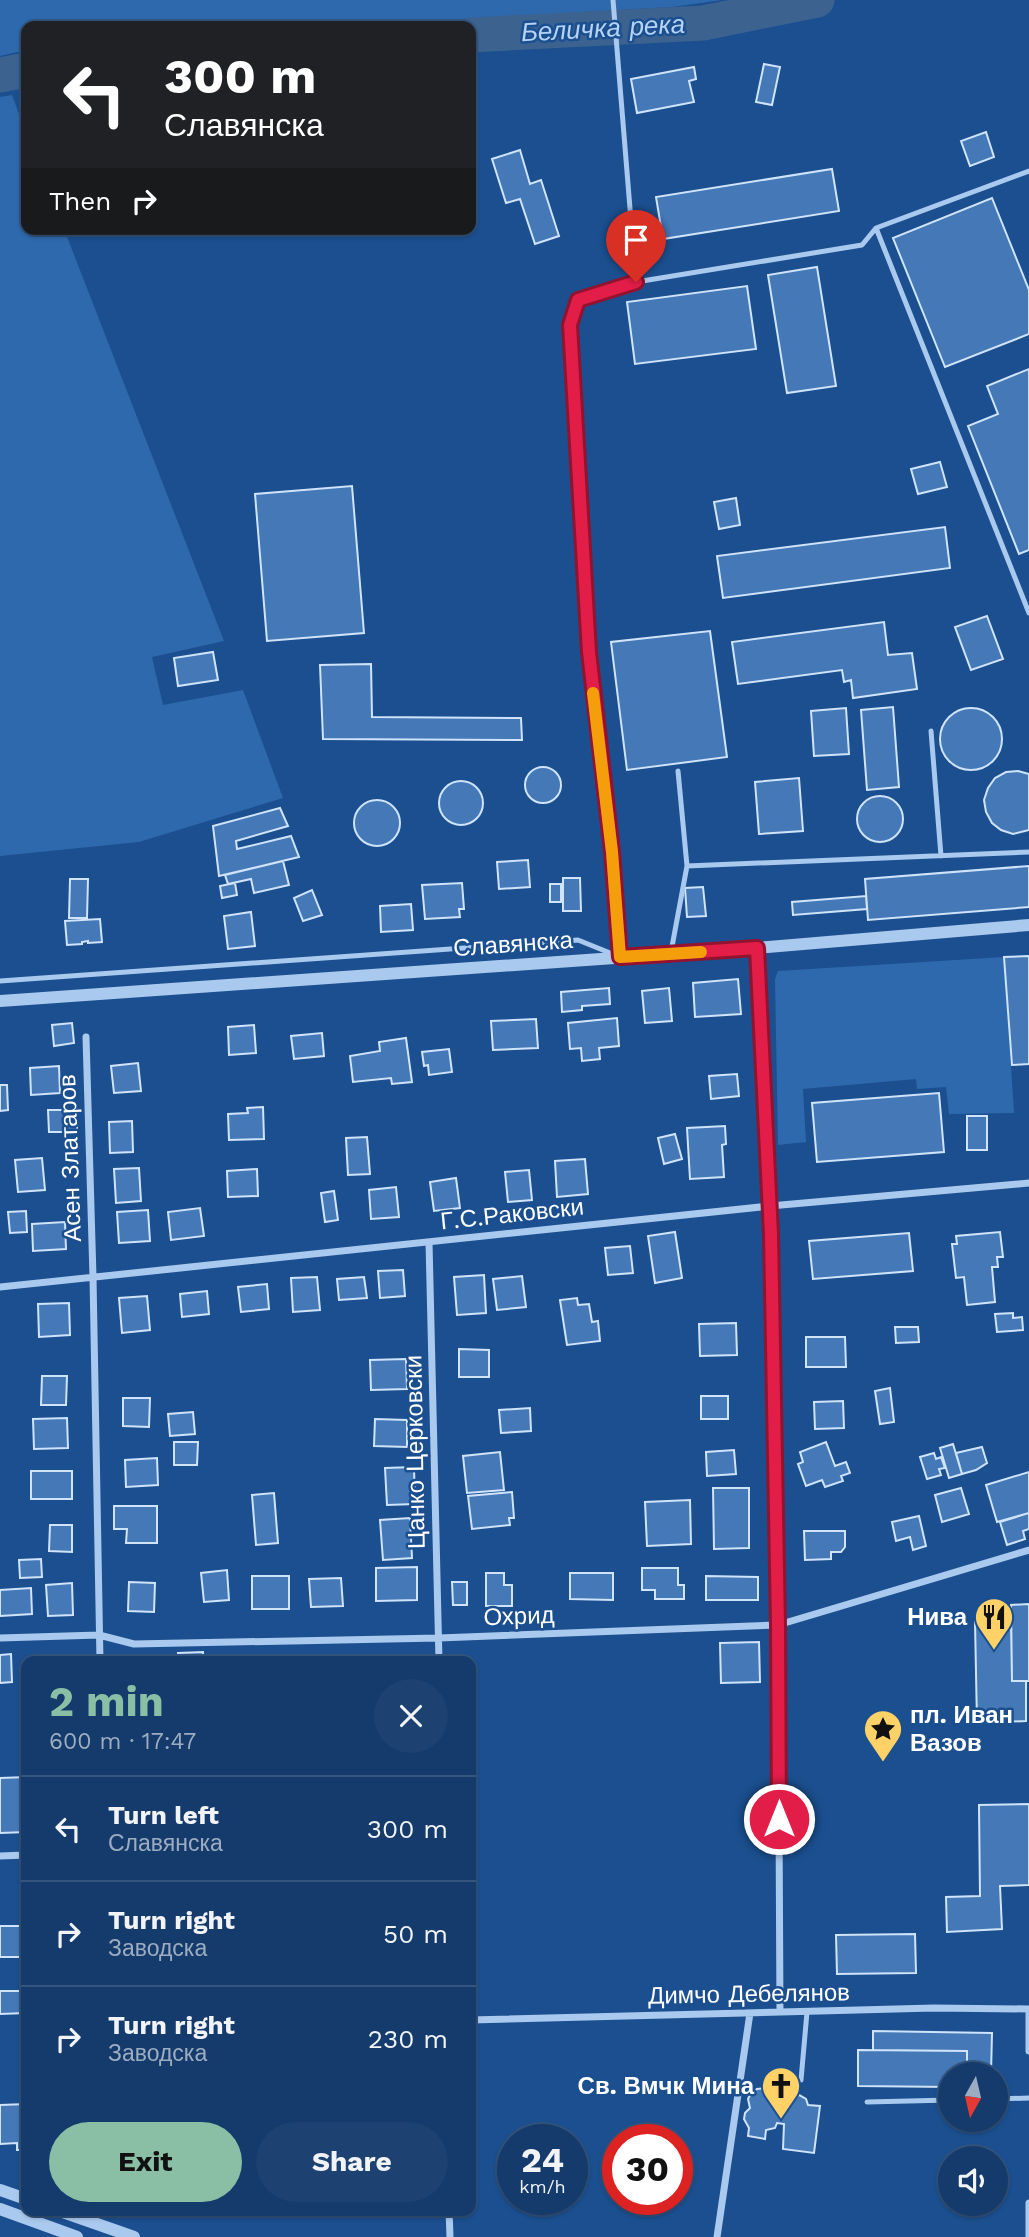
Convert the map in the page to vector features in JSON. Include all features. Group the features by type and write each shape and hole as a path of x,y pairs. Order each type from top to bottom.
{"street":[{"name":"Славянска","path":"0,1001 757,948 1029,925"},
{"path":"757,948 770,1206 778,1625 780,2012"},
{"name":"Асен Златаров","path":"86,1037 99,1636"},
{"name":"Г.С.Раковски","path":"0,1287 770,1206 1029,1183"},
{"name":"Цанко Церковски","path":"429,1242 439,1656"},
{"name":"Охрид","path":"0,1638 99,1636 134,1644 439,1638 778,1625 1029,1550"},
{"path":"99,1636 100,1656"},
{"path":"0,1856 21,1855"},
{"name":"Димчо Дебелянов","path":"476,2020 934,2008 1029,2009"},
{"path":"1029,2009 1029,2051"},
{"path":"717,2237 750,2013"},
{"path":"0,2190 21,2197"},
{"path":"1029,2203 1029,2237"},
{"path":"0,2209 77,2237"},
{"path":"74,2216 134,2237"},
{"path":"449,2216 450,2237"}],"lane":[{"path":"613,0 636,282"},
{"path":"0,981 579,940 620,957 612,852 589,652 570,325 578,300 636,282 862,245 876,228 1029,171"},
{"path":"876,228 1029,613"},
{"path":"931,731 941,856"},
{"path":"670,954 687,866 678,771"},
{"path":"687,866 1029,852"},
{"path":"801,2080 807,2012"},
{"path":"1008,2099 1029,2098"},
{"path":"867,2102 938,2100"}],"shaded area":[{"path":"0,0 722,0 672,7 430,21 21,21 21,51 0,56"},
{"path":"12,95 21,119 21,235 66,235 224,641 152,657 163,705 243,690 283,798 139,842 0,856 0,97"},
{"path":"1004,957 1014,1113 949,1114 946,1087 917,1089 916,1079 803,1089 806,1142 778,1145 775,979 778,971"}],"building":[{"path":"764,64 780,67 772,105 756,102"},
{"path":"694,67 696,79 689,81 694,102 637,113 631,79"},
{"path":"986,132 994,157 970,166 961,141"},
{"path":"520,150 530,184 541,180 559,236 535,244 520,199 506,203 492,159"},
{"path":"832,169 839,211 663,239 656,197"},
{"path":"992,198 1029,290 1029,334 945,367 893,238"},
{"path":"817,267 836,386 787,393 768,275"},
{"path":"747,286 756,349 635,364 627,302"},
{"path":"1029,369 1029,550 1019,554 968,426 998,414 987,386"},
{"path":"940,462 947,487 918,494 911,469"},
{"path":"352,486 364,633 267,641 255,494"},
{"path":"736,498 740,525 719,529 714,502"},
{"path":"945,527 950,568 723,598 717,556"},
{"path":"987,616 1003,659 971,670 955,627"},
{"path":"884,622 888,655 912,653 917,689 853,698 851,680 844,682 842,670 738,684 732,642"},
{"path":"710,631 727,757 627,770 611,642"},
{"path":"213,652 218,680 178,686 174,658"},
{"path":"371,664 372,717 521,718 522,740 323,739 320,665"},
{"path":"893,707 899,787 867,790 861,710"},
{"path":"846,708 849,754 814,756 811,711"},
{"path":"965,708 977,708 993,717 1000,727 1000,751 993,761 977,770 965,770 954,765 945,756 940,745 940,733 945,722 954,713"},
{"path":"543,767 555,773 561,785 555,797 543,803 531,797 525,785 531,773"},
{"path":"1006,772 1029,774 1029,830 1013,834 992,823 984,800 995,778"},
{"path":"799,778 803,831 759,834 755,782"},
{"path":"461,781 470,782 477,787 482,794 482,812 477,819 470,824 461,825 452,824 445,819 440,812 439,803 440,794 445,787 452,782"},
{"path":"880,796 896,803 903,819 896,835 880,842 864,835 857,819 864,803"},
{"path":"377,800 393,807 400,823 393,839 377,846 361,839 354,823 361,807"},
{"path":"280,808 288,826 236,841 237,849 291,836 299,857 219,876 213,826"},
{"path":"528,860 530,887 499,889 497,862"},
{"path":"283,861 289,885 254,893 251,879 228,884 225,875"},
{"path":"1029,866 1029,907 868,920 865,879"},
{"path":"563,878 580,878 581,911 563,911"},
{"path":"70,879 88,879 87,918 69,918"},
{"path":"235,883 237,895 222,898 220,886"},
{"path":"462,883 464,909 459,909 460,917 425,919 422,885"},
{"path":"550,884 561,884 561,902 550,902"},
{"path":"703,887 706,916 687,917 685,888"},
{"path":"312,890 322,915 303,921 294,898"},
{"path":"866,896 867,909 793,915 792,902"},
{"path":"411,904 413,930 381,932 380,906"},
{"path":"251,912 255,946 228,949 224,916"},
{"path":"100,919 102,942 88,941 67,945 65,921"},
{"path":"1029,956 1029,1064 1012,1065 1004,957"},
{"path":"738,979 741,1014 695,1017 693,983"},
{"path":"609,988 610,1004 582,1006 582,1010 562,1012 561,992"},
{"path":"669,988 672,1021 645,1023 642,991"},
{"path":"617,1018 619,1046 599,1048 600,1059 582,1061 581,1048 570,1049 568,1023"},
{"path":"536,1019 538,1048 493,1050 491,1021"},
{"path":"72,1023 74,1043 54,1046 52,1025"},
{"path":"254,1025 256,1053 229,1055 228,1027"},
{"path":"322,1033 324,1056 294,1059 291,1036"},
{"path":"406,1038 412,1082 392,1084 391,1078 353,1082 350,1056 380,1051 379,1042"},
{"path":"449,1049 452,1072 429,1075 428,1065 424,1066 422,1052"},
{"path":"138,1063 141,1091 114,1093 111,1066"},
{"path":"59,1066 60,1093 31,1095 30,1068"},
{"path":"737,1074 739,1096 711,1099 709,1076"},
{"path":"0,1085 7,1085 8,1110 0,1111"},
{"path":"939,1093 944,1152 817,1162 812,1103"},
{"path":"263,1107 264,1139 229,1140 228,1114 248,1113 247,1108"},
{"path":"48,1110 77,1110 77,1132 49,1132"},
{"path":"967,1116 987,1116 987,1150 967,1150"},
{"path":"132,1121 133,1152 110,1153 109,1122"},
{"path":"725,1126 726,1144 722,1145 724,1177 690,1179 687,1128"},
{"path":"675,1134 682,1159 664,1164 658,1138"},
{"path":"367,1137 370,1174 348,1175 346,1138"},
{"path":"42,1158 45,1190 18,1192 15,1160"},
{"path":"585,1159 588,1194 557,1197 555,1161"},
{"path":"139,1168 141,1201 116,1203 114,1169"},
{"path":"257,1169 258,1196 228,1197 227,1171"},
{"path":"529,1170 532,1200 508,1202 505,1172"},
{"path":"456,1178 460,1208 434,1211 430,1182"},
{"path":"396,1187 399,1217 371,1219 369,1190"},
{"path":"334,1191 338,1220 325,1222 321,1193"},
{"path":"200,1208 204,1236 171,1240 168,1212"},
{"path":"148,1210 150,1241 119,1243 117,1212"},
{"path":"26,1211 27,1232 10,1233 8,1212"},
{"path":"65,1222 66,1249 33,1251 32,1224"},
{"path":"675,1232 682,1278 655,1283 648,1236"},
{"path":"1000,1232 1003,1257 997,1257 998,1267 992,1267 995,1302 967,1305 964,1277 956,1278 952,1244 957,1244 956,1236"},
{"path":"909,1233 913,1271 813,1279 809,1241"},
{"path":"630,1246 633,1273 608,1275 605,1248"},
{"path":"403,1270 405,1296 380,1298 378,1271"},
{"path":"484,1275 486,1313 457,1315 454,1277"},
{"path":"522,1276 526,1307 497,1310 493,1279"},
{"path":"317,1277 320,1310 293,1312 291,1278"},
{"path":"364,1277 367,1298 339,1300 337,1279"},
{"path":"267,1284 269,1309 241,1312 238,1287"},
{"path":"207,1291 209,1314 182,1317 180,1294"},
{"path":"147,1296 150,1330 122,1333 119,1298"},
{"path":"577,1298 578,1305 589,1304 592,1322 598,1321 600,1341 567,1345 560,1300"},
{"path":"69,1303 70,1335 39,1337 38,1304"},
{"path":"1013,1313 1013,1318 1022,1317 1023,1330 997,1332 995,1314"},
{"path":"736,1323 737,1355 700,1356 699,1324"},
{"path":"895,1327 918,1327 919,1342 896,1343"},
{"path":"806,1337 845,1337 846,1367 806,1367"},
{"path":"459,1349 489,1350 489,1377 459,1377"},
{"path":"406,1359 407,1389 371,1390 370,1360"},
{"path":"42,1376 67,1376 66,1405 41,1405"},
{"path":"890,1388 894,1422 880,1424 875,1391"},
{"path":"701,1396 728,1396 728,1419 701,1419"},
{"path":"123,1398 150,1398 149,1427 123,1426"},
{"path":"843,1401 844,1428 815,1429 814,1402"},
{"path":"530,1408 531,1431 501,1433 499,1410"},
{"path":"193,1412 195,1434 170,1436 168,1414"},
{"path":"67,1418 68,1448 34,1449 33,1419"},
{"path":"375,1419 407,1420 407,1447 374,1446"},
{"path":"174,1442 198,1442 197,1465 174,1465"},
{"path":"826,1442 835,1466 846,1462 850,1473 841,1476 843,1481 825,1487 822,1480 806,1486 798,1464 803,1462 800,1452"},
{"path":"953,1444 962,1474 949,1478 940,1448"},
{"path":"982,1447 987,1463 962,1474 956,1453"},
{"path":"734,1450 736,1474 707,1476 706,1452"},
{"path":"500,1452 504,1490 467,1493 463,1456"},
{"path":"934,1453 936,1459 941,1457 945,1468 939,1469 941,1475 927,1479 920,1457"},
{"path":"157,1458 158,1485 126,1487 125,1460"},
{"path":"414,1467 415,1504 387,1505 385,1468"},
{"path":"31,1471 72,1471 72,1499 31,1499"},
{"path":"1029,1472 1029,1513 997,1522 986,1485"},
{"path":"713,1488 749,1488 749,1548 714,1549"},
{"path":"961,1488 969,1514 942,1522 935,1495"},
{"path":"512,1492 514,1518 509,1518 510,1525 472,1529 468,1496"},
{"path":"274,1493 278,1543 256,1545 252,1495"},
{"path":"690,1500 691,1544 647,1546 645,1502"},
{"path":"114,1506 157,1506 157,1543 126,1543 127,1529 114,1529"},
{"path":"1029,1513 1029,1529 1023,1531 1025,1539 1007,1545 1000,1522"},
{"path":"919,1516 926,1546 913,1550 910,1537 896,1541 892,1522"},
{"path":"410,1518 412,1558 383,1560 380,1520"},
{"path":"50,1525 72,1525 72,1552 49,1551"},
{"path":"804,1531 845,1531 845,1547 841,1552 831,1552 831,1559 805,1560"},
{"path":"41,1559 42,1577 20,1578 19,1560"},
{"path":"417,1567 417,1600 376,1601 376,1568"},
{"path":"642,1568 678,1568 678,1585 684,1585 684,1599 655,1599 655,1590 642,1590"},
{"path":"227,1570 229,1600 204,1602 201,1573"},
{"path":"486,1573 504,1573 504,1585 512,1585 512,1606 486,1606"},
{"path":"570,1573 613,1573 613,1600 570,1599"},
{"path":"252,1576 289,1576 289,1609 252,1609"},
{"path":"706,1576 758,1577 758,1600 706,1600"},
{"path":"341,1578 343,1606 311,1607 309,1579"},
{"path":"129,1582 155,1583 154,1612 128,1611"},
{"path":"452,1582 467,1582 467,1605 453,1605"},
{"path":"72,1583 73,1615 48,1616 46,1585"},
{"path":"31,1588 32,1614 0,1616 0,1590"},
{"path":"1029,1604 1029,1681 1012,1681 1011,1605"},
{"name":"Нива","path":"975,1622 1011,1622 1012,1681 1026,1681 1026,1721 977,1723"},
{"path":"759,1642 760,1682 721,1683 720,1643"},
{"path":"203,1652 203,1656 178,1656 178,1653"},
{"path":"11,1654 12,1682 0,1683 0,1655"},
{"path":"21,1777 21,1832 0,1833 0,1778"},
{"path":"1029,1804 1029,1885 1000,1886 1002,1929 947,1932 946,1897 980,1896 979,1805"},
{"path":"0,1926 21,1926 21,1957 0,1957"},
{"path":"915,1934 916,1973 837,1974 836,1935"},
{"path":"0,1991 21,1991 21,2013 0,2014"},
{"path":"873,2031 992,2033 991,2062 967,2062 967,2051 873,2050"},
{"path":"858,2050 967,2051 967,2062 938,2062 938,2087 858,2086"},
{"name":"Св. Вмчк Мина","path":"767,2088 776,2094 779,2104 789,2105 791,2099 799,2095 806,2099 808,2105 820,2106 814,2153 783,2149 784,2124 777,2123 775,2128 766,2130 765,2139 748,2136 749,2128 744,2119 750,2108 748,2099 757,2089"},
{"path":"21,2104 21,2150 17,2150 17,2143 0,2144 0,2105"}],"waterway":[{"name":"Беличка река","path":"476,35 703,23 817,0"},
{"name":"Беличка река","path":"0,75 21,71"}],"slow traffic":[{"path":"593,693 612,852 620,957 701,952"}],"place":[{"name":"Нива","path":"994,1651"},
{"name":"пл. Иван Вазов","path":"883,1763"},
{"name":"Св. Вмчк Мина","path":"781,2120"}],"route":[{"path":"636,282 578,300 570,325 589,652 612,852 620,957 757,948 771,1234 779,1819"}]}
